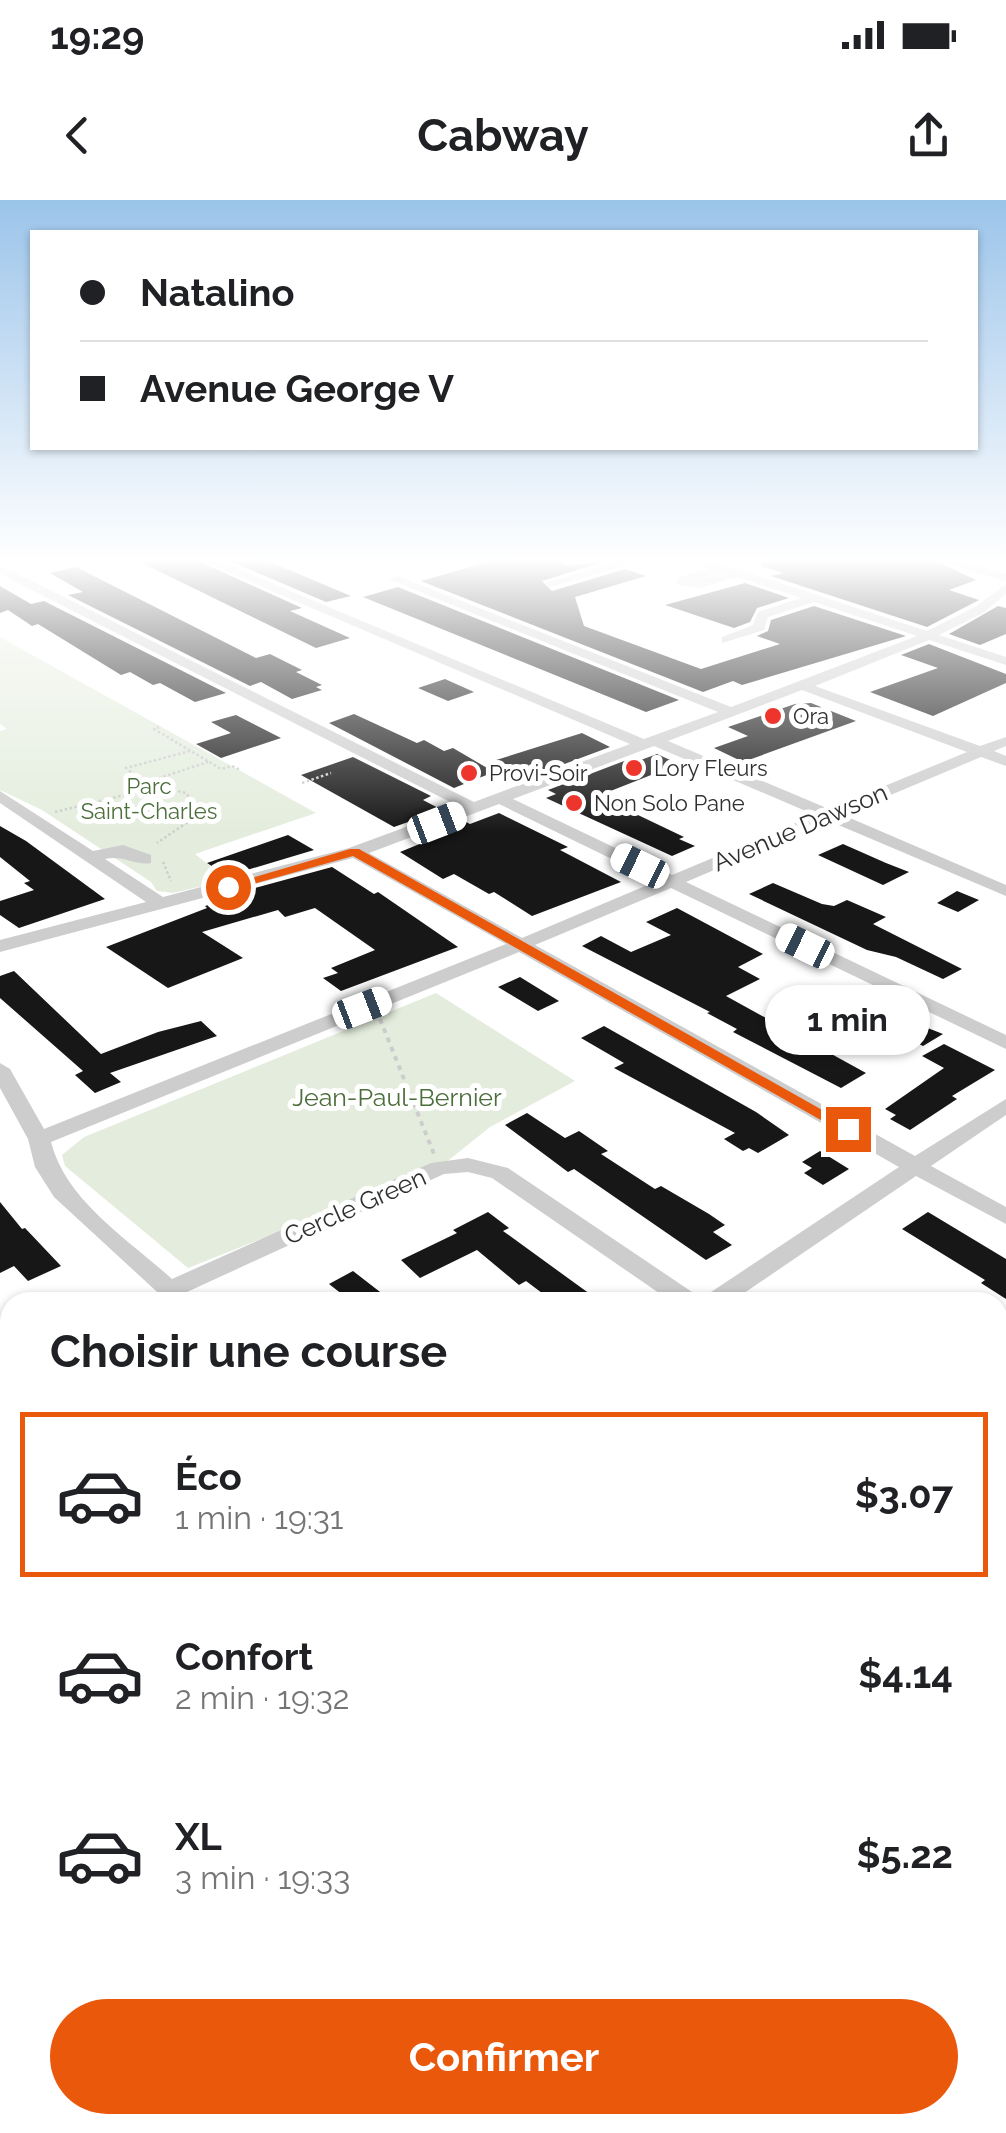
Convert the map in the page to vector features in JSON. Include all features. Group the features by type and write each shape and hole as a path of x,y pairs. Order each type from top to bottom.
{"street":[{"path":"163,651 475,809"},
{"path":"426,651 1006,891"},
{"path":"576,651 730,712"},
{"path":"0,946 355,852 891,651"},
{"path":"976,651 1006,661"},
{"path":"803,686 1006,761"},
{"name":"Avenue Dawson","path":"40,1139 1006,741"},
{"path":"0,796 163,904"},
{"path":"501,799 1006,1043"},
{"path":"0,816 20,810"},
{"path":"92,856 123,850 154,853"},
{"path":"355,852 1006,1217"},
{"path":"0,1069 40,1139 46,1167 62,1192 172,1292"},
{"path":"729,1292 1006,1105"},
{"name":"Cercle Green","path":"184,1292 439,1168 468,1165 500,1173 674,1292"}],"path":[{"path":"160,727 154,729 221,770 232,766 240,770"},
{"path":"173,886 154,853 201,813 194,796 185,790 157,787 126,768 190,751"},
{"path":"144,782 208,762"},
{"path":"302,782 331,773"},
{"path":"52,813 157,787"},
{"path":"377,1016 386,1026 439,1168"}],"green space":[{"name":"Parc Saint-Charles","path":"0,651 26,651 316,813 195,854 228,880 173,893 157,891 151,882 42,810 0,790 0,731 7,729 0,724"},
{"name":"Jean-Paul-Bernier","path":"436,993 575,1081 490,1127 439,1168 188,1268 65,1166 62,1155 84,1137"}],"building":[{"path":"82,651 143,651 226,693 195,702 130,672 121,675"},
{"path":"180,651 243,651 256,658 270,654 302,670 296,672 322,685 316,687 322,690 292,699 261,682 250,686"},
{"path":"496,651 558,651 679,700 646,712"},
{"path":"599,651 653,651 701,669 757,651 855,651 742,685 733,681 703,692"},
{"path":"947,651 1006,674 1006,683 933,716 870,692 938,668 901,655"},
{"path":"445,679 474,692 448,701 418,688"},
{"path":"811,703 856,721 743,762 714,748 748,736 728,727 795,704"},
{"path":"354,714 417,743 424,740 444,751 453,748 494,772 454,788 329,723"},
{"path":"236,715 281,738 221,758 196,744 231,733 211,722"},
{"path":"582,733 610,747 527,778 493,761"},
{"path":"657,754 679,764 608,792 626,800 615,804 695,846 672,856 546,798 556,794 548,790 632,758 638,761"},
{"path":"353,757 431,796 423,800 442,810 394,827 301,775"},
{"path":"499,813 568,847 560,850 621,882 532,916 494,892 489,894 454,874 443,879 400,852 422,843 416,839"},
{"path":"0,826 105,899 19,928 0,915 0,901 34,890 24,883 30,881 0,857"},
{"path":"288,835 314,850 227,876 207,863"},
{"path":"843,844 909,872 883,885 818,855"},
{"path":"332,867 374,894 378,892 458,947 341,991 323,978 338,973 331,968 375,950 315,908 285,917 278,910 202,932 243,958 168,988 106,947 205,906 252,893 248,890"},
{"path":"773,883 822,904 834,906 847,900 886,917 873,924 962,969 943,979 896,957 867,950 749,894"},
{"path":"957,891 979,900 958,912 937,903"},
{"path":"677,908 763,954 738,967 760,979 726,996 866,1073 841,1088 733,1032 737,1029 707,1013 710,1012 582,946 601,936 631,952 671,935 646,922"},
{"path":"14,971 101,1054 158,1032 201,1021 217,1036 110,1073 121,1082 95,1093 75,1075 83,1071 0,998 0,976"},
{"path":"520,977 559,1001 538,1011 498,987"},
{"path":"867,998 943,1034 923,1046 870,1019 856,1027 834,1016"},
{"path":"604,1026 756,1112 789,1135 758,1153 749,1148 743,1151 724,1139 735,1133 614,1068 624,1063 581,1038"},
{"path":"944,1044 995,1070 952,1096 957,1099 910,1130 890,1119 896,1115 885,1109 944,1068 922,1056"},
{"path":"527,1113 565,1138 579,1131 608,1151 601,1154 655,1189 661,1186 709,1214 725,1225 713,1232 732,1245 706,1260 574,1169 568,1172 505,1125"},
{"path":"820,1151 849,1169 823,1185 804,1173 812,1168 802,1162"},
{"path":"0,1202 61,1266 28,1281 14,1266 0,1273"},
{"path":"488,1212 509,1228 503,1231 587,1292 541,1292 526,1281 519,1285 477,1250 420,1278 401,1260 457,1233 453,1230"},
{"path":"928,1212 1006,1259 1006,1292 995,1292 981,1283 985,1280 902,1229"},
{"path":"353,1271 380,1292 339,1292 329,1284"}],"place":[{"name":"Ora","path":"773,716"},
{"name":"Lory Fleurs","path":"634,768"},
{"name":"Provi-Soir","path":"469,773"},
{"name":"Non Solo Pane","path":"574,803"}],"route":[{"path":"228,887 355,852 848,1129"}]}
